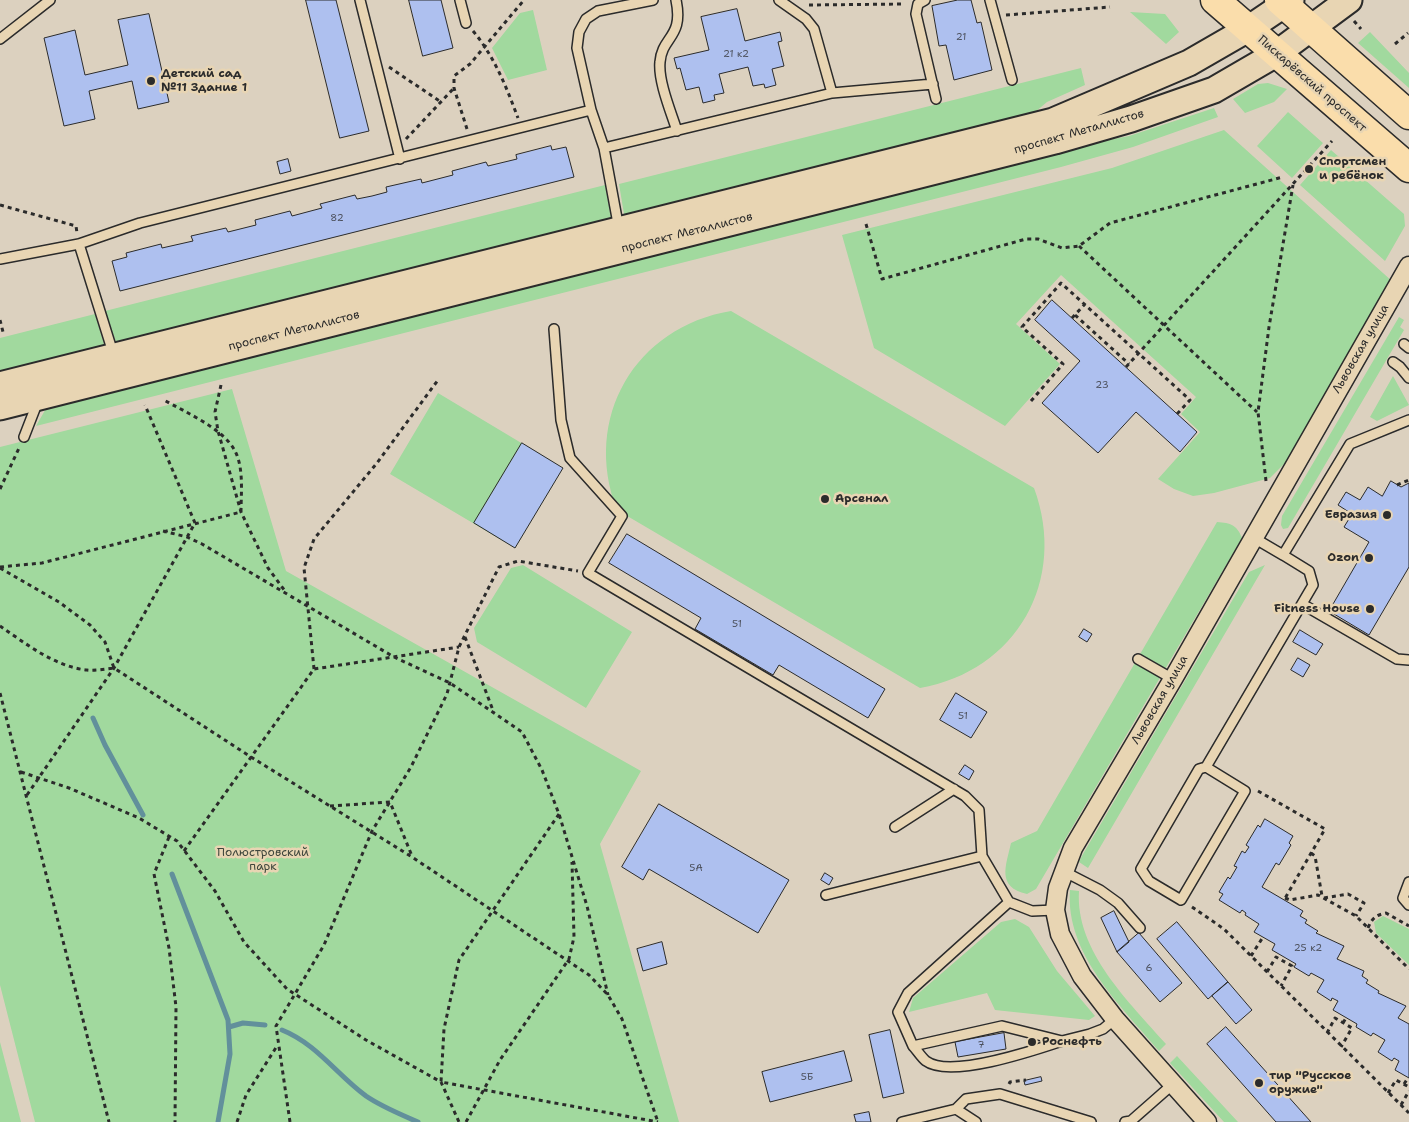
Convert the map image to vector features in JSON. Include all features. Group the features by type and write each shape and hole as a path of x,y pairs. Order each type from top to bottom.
{"main road":[{"name":"Пискарёвский проспект","path":"1215,0 1409,168"},
{"path":"1285,1 1311,28 1409,115"}],"street":[{"name":"проспект Металлистов","path":"621,240 1055,141 1131,120 1214,90 1276,54 1349,0"},
{"name":"проспект Металлистов","path":"0,385 117,367 621,240 1052,121 1189,63 1248,29 1285,1"},
{"name":"Львовская улица","path":"1207,1122 1115,1019 1070,957 1060,934 1054,910 1063,871 1073,848 1173,679 1409,266"},
{"name":"проспект Металлистов","path":"0,407 40,396 117,367"}],"lane":[{"path":"0,39 50,0"},
{"path":"360,0 400,159"},
{"path":"460,0 466,23"},
{"path":"621,240 604,148 591,110 577,48 579,32 586,18 598,11 653,0"},
{"path":"676,0 679,14 678,26 660,60 660,72 677,131"},
{"path":"779,0 806,19 814,29 832,93"},
{"path":"990,0 1012,80"},
{"path":"921,2 916,14 936,99"},
{"path":"604,148 832,93 933,84"},
{"path":"0,259 79,244 140,223 591,110"},
{"path":"79,244 117,367"},
{"path":"554,329 561,420 570,458 622,516 588,573 954,789 979,810 982,856 1009,902 1032,911 1054,910"},
{"path":"1393,362 1409,378"},
{"path":"24,437 40,396"},
{"path":"1283,555 1350,444 1409,420"},
{"path":"1206,767 1245,791 1181,900 1149,881 1141,869 1199,769 1206,767 1313,586 1308,571 1254,538"},
{"path":"1302,604 1397,659 1409,660"},
{"path":"1138,659 1173,679"},
{"path":"895,827 954,789"},
{"path":"826,895 982,856"},
{"path":"1063,871 1100,890 1118,903 1140,928"},
{"path":"1409,882 1403,898 1409,905"},
{"path":"1009,902 908,993 898,1012 913,1046 927,1062 951,1068 1009,1058 1090,1034 1103,1029 1115,1019"},
{"path":"913,1046 1002,1026 1062,1041"},
{"path":"1129,1122 1173,1084"},
{"path":"902,1122 956,1109 966,1099 1000,1094 1091,1122"},
{"path":"956,1109 976,1122"}],"path":[{"path":"470,141 461,104 454,88 454,76 470,64 524,0"},
{"path":"788,7 921,2"},
{"path":"995,16 1110,7"},
{"path":"466,23 486,46 505,85 521,128"},
{"path":"1395,44 1408,33"},
{"path":"374,57 441,102"},
{"path":"397,148 454,88"},
{"path":"1085,304 1074,317 1127,366 1332,141"},
{"path":"866,224 882,279 1026,239 1038,239 1062,248 1079,246 1110,223 1283,177"},
{"path":"1270,510 1258,412 1269,327 1293,185"},
{"path":"0,205 76,226 79,244"},
{"path":"1079,246 1258,412"},
{"path":"1031,401 1063,364 1022,327 1061,283 1190,400 1178,414"},
{"path":"0,320 3,332"},
{"path":"184,851 314,670 306,604 304,568 314,539 377,463 438,380"},
{"path":"220,385 215,412 218,432 242,512 268,568 286,593"},
{"path":"164,400 218,432 235,451 240,472 242,512"},
{"path":"145,405 195,522"},
{"path":"0,488 24,437"},
{"path":"1398,485 1409,480"},
{"path":"0,568 42,563 195,522 242,512"},
{"path":"27,795 114,668 195,522"},
{"path":"163,531 187,537 306,604 394,657 450,683 522,732 542,770 559,814 587,906 608,995"},
{"path":"290,1122 276,1026 324,945 372,831 411,767 447,694 459,647 499,567 518,561 588,573"},
{"path":"0,568 60,602 90,625 105,642 114,668"},
{"path":"0,626 32,647 66,665 87,670 114,668 251,757 372,831 493,912 568,959 589,975 608,995 622,1019 658,1122 481,1091 441,1082 366,1040 287,989 244,942 215,892 184,851 168,836 139,818 21,772"},
{"path":"464,636 494,713"},
{"path":"314,670 459,647"},
{"path":"0,693 110,1122"},
{"path":"1254,799 1259,790 1325,829 1284,899 1290,900 1318,895 1323,897 1356,916 1409,968"},
{"path":"330,806 390,802"},
{"path":"390,802 412,857"},
{"path":"459,1122 441,1082 444,1029 459,960 559,814"},
{"path":"168,836 154,874 169,948 176,1006 175,1122"},
{"path":"1311,854 1315,856 1323,897"},
{"path":"466,1122 481,1091 568,959 574,937 572,857"},
{"path":"1323,897 1348,894 1364,903 1356,916"},
{"path":"1196,899 1191,907 1224,929 1409,1113"},
{"path":"1368,928 1371,920 1378,914 1386,913 1409,926"},
{"path":"1251,956 1262,937"},
{"path":"1267,972 1276,957 1281,957 1292,966 1281,986"},
{"path":"1327,1033 1335,1018 1352,1028 1341,1047"},
{"path":"1343,1023 1346,1018"},
{"path":"238,1122 246,1095 278,1046"},
{"path":"1404,1084 1408,1078"},
{"path":"1388,1093 1396,1080 1409,1087"},
{"path":"1401,1105 1409,1091"}],"green space":[{"path":"533,10 547,70 508,80 492,48 520,13"},
{"path":"1130,12 1165,14 1179,32 1166,44"},
{"path":"1370,32 1409,73 1409,88 1358,43"},
{"path":"1081,68 1085,85 1047,102 1028,118 625,220 619,184"},
{"path":"1268,83 1287,89 1274,102 1245,113 1233,99 1258,84"},
{"path":"1214,108 1218,117 1133,147 1061,167 36,426 48,405 1055,150 1129,136"},
{"path":"1288,112 1323,143 1292,178 1257,146"},
{"path":"1224,130 1393,282 1286,462 1270,478 1214,493 1193,496 1174,489 1158,479 1200,432 1181,414 1196,397 1061,275 1016,324 1060,364 1005,426 874,348 842,235 1112,168"},
{"path":"1331,150 1404,214 1405,226 1385,261 1300,185"},
{"path":"605,185 612,223 118,348 105,311"},
{"name":"Арсенал","path":"731,311 1034,488 1043,522 1044,556 1038,587 1026,616 1008,642 984,663 954,678 920,688 617,510 608,476 607,442 612,411 625,382 644,357 668,336 697,320"},
{"path":"95,314 106,351 0,375 0,338"},
{"path":"1399,317 1404,320 1400,327 1404,330 1288,528 1283,529 1281,525 1282,516"},
{"path":"1393,376 1409,405 1377,421 1370,417"},
{"name":"Полюстровский парк","path":"232,389 286,571 641,771 600,844 679,1122 35,1122 0,985 0,447"},
{"path":"438,393 563,468 515,548 390,474"},
{"path":"1217,522 1233,526 1238,530 1242,538 1036,889 1027,894 1017,891 1007,881 1006,874 1011,843 1037,831"},
{"path":"523,565 632,632 586,708 477,642 474,628 511,568"},
{"path":"1265,565 1088,868 1079,862 1083,854 1249,572"},
{"path":"1070,890 1079,891 1080,913 1095,955 1122,993 1166,1044 1159,1051 1098,978 1086,957 1076,936 1071,913"},
{"path":"1383,916 1409,929 1409,965 1376,933 1374,922"},
{"path":"1015,919 1029,927 1057,971 1095,1016 1089,1020 995,1010 987,993 909,1012 913,998 1001,922"},
{"path":"0,1042 21,1122 0,1122"},
{"path":"1177,1056 1238,1122 1224,1122 1170,1063"}],"building":[{"path":"306,0 336,0 369,131 340,138"},
{"path":"409,0 441,0 453,48 423,56"},
{"path":"958,0 971,0 977,23 981,22 992,70 954,80 946,45 939,46 932,6"},
{"path":"737,9 745,41 780,32 782,41 778,42 784,66 772,69 776,85 765,88 764,84 753,86 748,67 719,74 724,93 714,95 715,100 703,103 699,87 686,90 680,68 677,69 674,58 709,50 701,17"},
{"path":"149,14 169,102 138,109 132,81 89,91 95,119 64,126 44,38 75,30 85,75 128,65 118,20"},
{"path":"551,146 552,150 566,147 574,177 120,291 112,261 127,257 126,253 161,244 162,248 193,241 191,236 226,228 228,232 256,225 255,220 290,211 292,216 322,208 320,204 355,195 357,199 372,196 387,192 386,187 421,179 422,183 453,175 452,171 486,162 488,166 517,159 516,155"},
{"path":"288,159 291,171 280,174 277,162"},
{"path":"1052,300 1197,432 1180,452 1136,412 1098,453 1042,403 1080,361 1035,320"},
{"path":"522,443 563,468 515,548 474,523"},
{"path":"1391,481 1401,487 1409,483 1409,567 1369,635 1329,611 1369,542 1344,527 1352,514 1338,505 1346,492 1360,500 1368,487 1382,496"},
{"path":"627,534 885,689 868,718 779,665 773,675 695,629 701,618 609,563"},
{"path":"1084,629 1092,634 1087,642 1079,637"},
{"path":"1300,630 1323,644 1316,655 1293,642"},
{"path":"1298,658 1310,665 1303,677 1291,670"},
{"path":"956,693 987,712 971,738 940,720"},
{"path":"965,765 974,771 969,780 959,774"},
{"path":"659,804 789,880 758,933 649,869 643,880 622,867"},
{"path":"1265,819 1293,836 1289,843 1291,845 1279,865 1276,863 1262,887 1303,911 1300,916 1307,920 1305,923 1318,931 1316,933 1344,946 1337,959 1364,971 1362,976 1368,980 1366,983 1379,991 1378,993 1406,1006 1398,1018 1409,1024 1409,1078 1395,1070 1399,1061 1394,1058 1392,1061 1378,1052 1385,1040 1373,1033 1371,1036 1356,1027 1357,1024 1333,1010 1338,1001 1332,998 1331,1001 1317,992 1324,980 1311,973 1309,976 1294,967 1296,964 1272,950 1275,944 1254,932 1259,924 1245,915 1246,913 1242,910 1240,913 1219,900 1223,894 1219,892 1237,867 1234,866 1242,851 1245,853 1249,847 1246,845 1258,825 1260,827"},
{"path":"825,873 833,878 829,885 821,880"},
{"path":"1114,911 1129,942 1117,952 1101,918"},
{"path":"1177,922 1228,982 1208,999 1157,939"},
{"path":"1139,933 1182,983 1160,1002 1117,952"},
{"path":"662,942 667,964 643,971 637,949"},
{"path":"1228,982 1252,1010 1236,1024 1212,996"},
{"name":"тир \"Русское оружие\"","path":"1226,1027 1311,1122 1276,1122 1207,1044"},
{"path":"890,1030 904,1093 883,1098 869,1035"},
{"path":"1004,1033 1006,1049 958,1057 955,1042"},
{"path":"844,1051 852,1081 770,1102 762,1072"},
{"path":"1041,1077 1042,1081 1025,1085 1024,1081"},
{"path":"869,1112 871,1122 856,1122 854,1115"}],"waterway":[{"path":"93,718 105,745 143,815"},
{"path":"172,874 228,1020 230,1054 218,1122"},
{"path":"229,1027 243,1023 265,1025"},
{"path":"282,1030 306,1043 366,1096 418,1122"}],"place":[{"name":"Детский сад №11 Здание 1","path":"151,81"},
{"name":"Спортсмен и ребёнок","path":"1309,169"},
{"name":"Арсенал","path":"825,499"},
{"name":"Евразия","path":"1387,515"},
{"name":"Ozon","path":"1369,558"},
{"name":"Fitness House","path":"1370,609"},
{"name":"Роснефть","path":"1032,1042"},
{"name":"тир \"Русское оружие\"","path":"1259,1083"}]}
